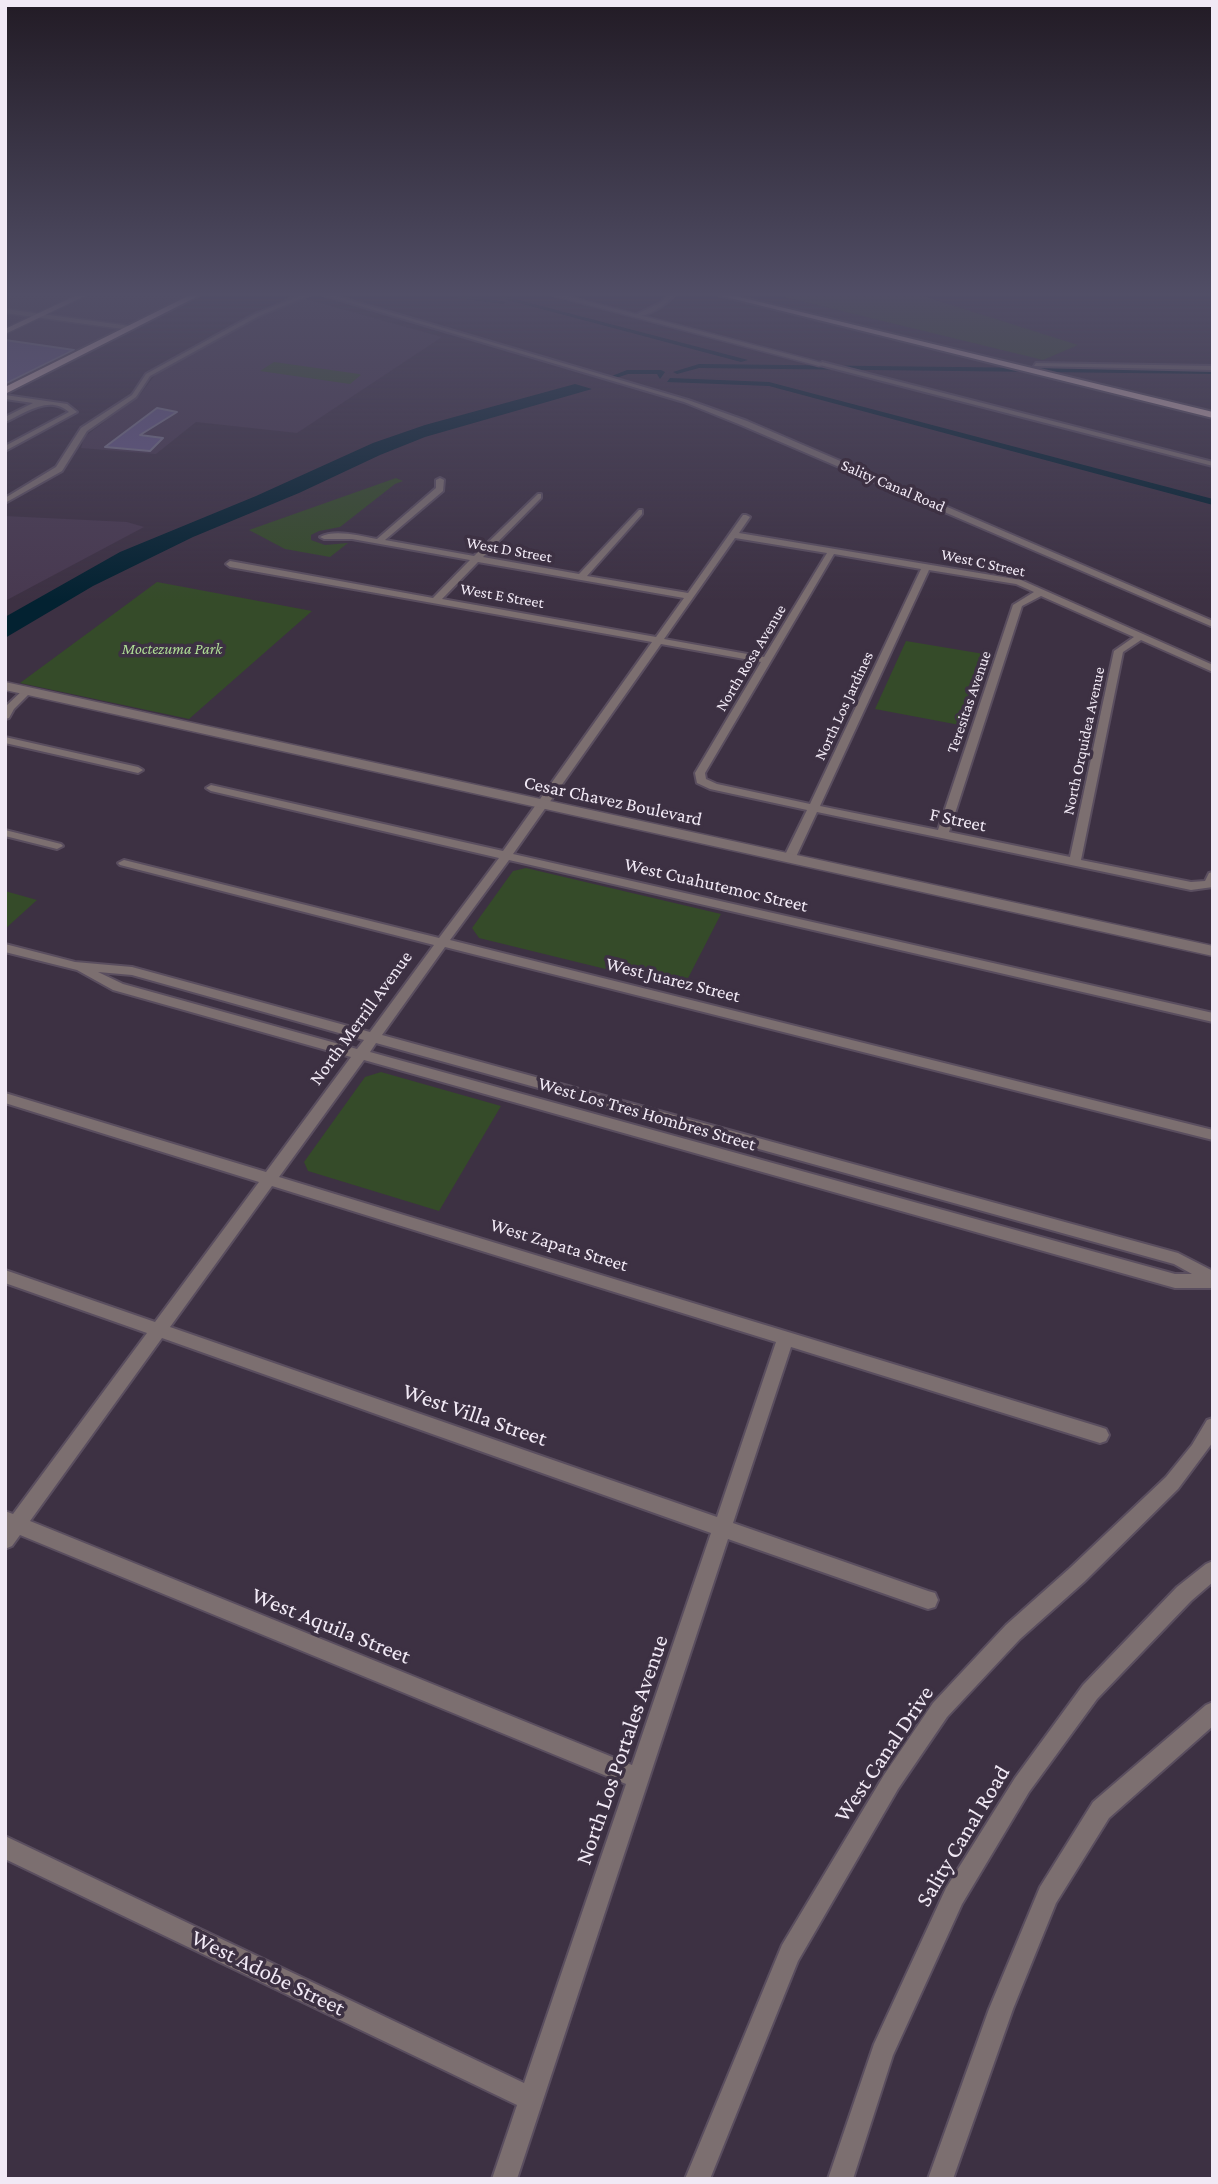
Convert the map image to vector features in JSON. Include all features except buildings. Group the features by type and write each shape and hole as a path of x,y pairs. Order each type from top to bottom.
{"highway":[{"path":"1145,397 1213,415"},
{"path":"1166,397 1213,408"}],"street":[{"path":"5,397 71,408 73,411 5,449"},
{"path":"5,501 59,469 79,435 132,397"},
{"name":"Sality Canal Road","path":"672,397 744,422 1213,624"},
{"path":"950,397 1213,464"},
{"path":"5,420 40,402"},
{"path":"378,542 440,489 440,480"},
{"path":"436,600 538,496"},
{"path":"581,577 639,512"},
{"name":"North Merrill Avenue","path":"9,1528 271,1179 505,857 746,517"},
{"name":"West C Street","path":"733,535 1008,580 1041,592 1213,669"},
{"name":"West D Street","path":"324,537 378,542 689,596"},
{"name":"North Rosa Avenue","path":"701,781 700,773 832,551"},
{"name":"West E Street","path":"230,564 768,660"},
{"name":"North Los Jardines","path":"789,859 927,566"},
{"name":"Teresitas Avenue","path":"942,835 1018,606 1041,592"},
{"name":"North Orquidea Avenue","path":"1075,862 1119,651 1140,637"},
{"name":"Cesar Chavez Boulevard","path":"5,686 1213,951"},
{"path":"5,716 9,707 27,691"},
{"path":"5,740 138,770"},
{"name":"F Street","path":"701,781 714,787 1191,886 1211,880"},
{"name":"West Cuahutemoc Street","path":"211,788 1213,1018"},
{"path":"5,833 57,846"},
{"name":"West Juarez Street","path":"124,863 1213,1135"},
{"name":"West Los Tres Hombres Street","path":"5,947 75,966 132,971 1178,1259 1213,1280"},
{"name":"West Los Tres Hombres Street","path":"75,966 118,988 1175,1281 1213,1280"},
{"name":"West Zapata Street","path":"5,1098 1100,1435"},
{"name":"West Villa Street","path":"5,1276 928,1600"},
{"name":"North Los Portales Avenue","path":"504,2179 786,1337"},
{"name":"West Canal Drive","path":"697,2179 790,1953 891,1782 940,1710 1013,1632 1077,1575 1172,1483 1198,1451 1213,1426"},
{"name":"West Aquila Street","path":"9,1528 638,1778"},
{"name":"Sality Canal Road","path":"840,2179 882,2052 954,1896 1022,1785 1090,1692 1184,1594 1213,1570"},
{"path":"940,2179 1001,2009 1048,1895 1101,1810 1213,1712"},
{"name":"West Adobe Street","path":"5,1847 530,2099"}],"shaded area":[{"path":"138,397 351,397 297,433 196,422 156,454 81,448 84,437"},
{"path":"5,516 127,522 144,527 5,601"}],"green space":[{"path":"396,478 403,481 395,484 340,527 311,535 311,540 325,545 348,543 330,557 285,549 249,530"},
{"name":"Moctezuma Park","path":"157,582 312,611 189,719 20,683"},
{"path":"906,641 990,655 965,726 875,709"},
{"path":"526,868 721,914 683,988 479,938 472,928 513,871"},
{"path":"5,891 37,900 5,929"},
{"path":"381,1072 501,1106 439,1211 308,1171 304,1162 365,1077"}],"water":[{"path":"528,397 564,397 425,437 380,455 299,493 193,537 93,586 5,638 5,617 120,552 256,496 373,443 425,425"}],"waterway":[{"path":"818,397 1213,502"}]}
